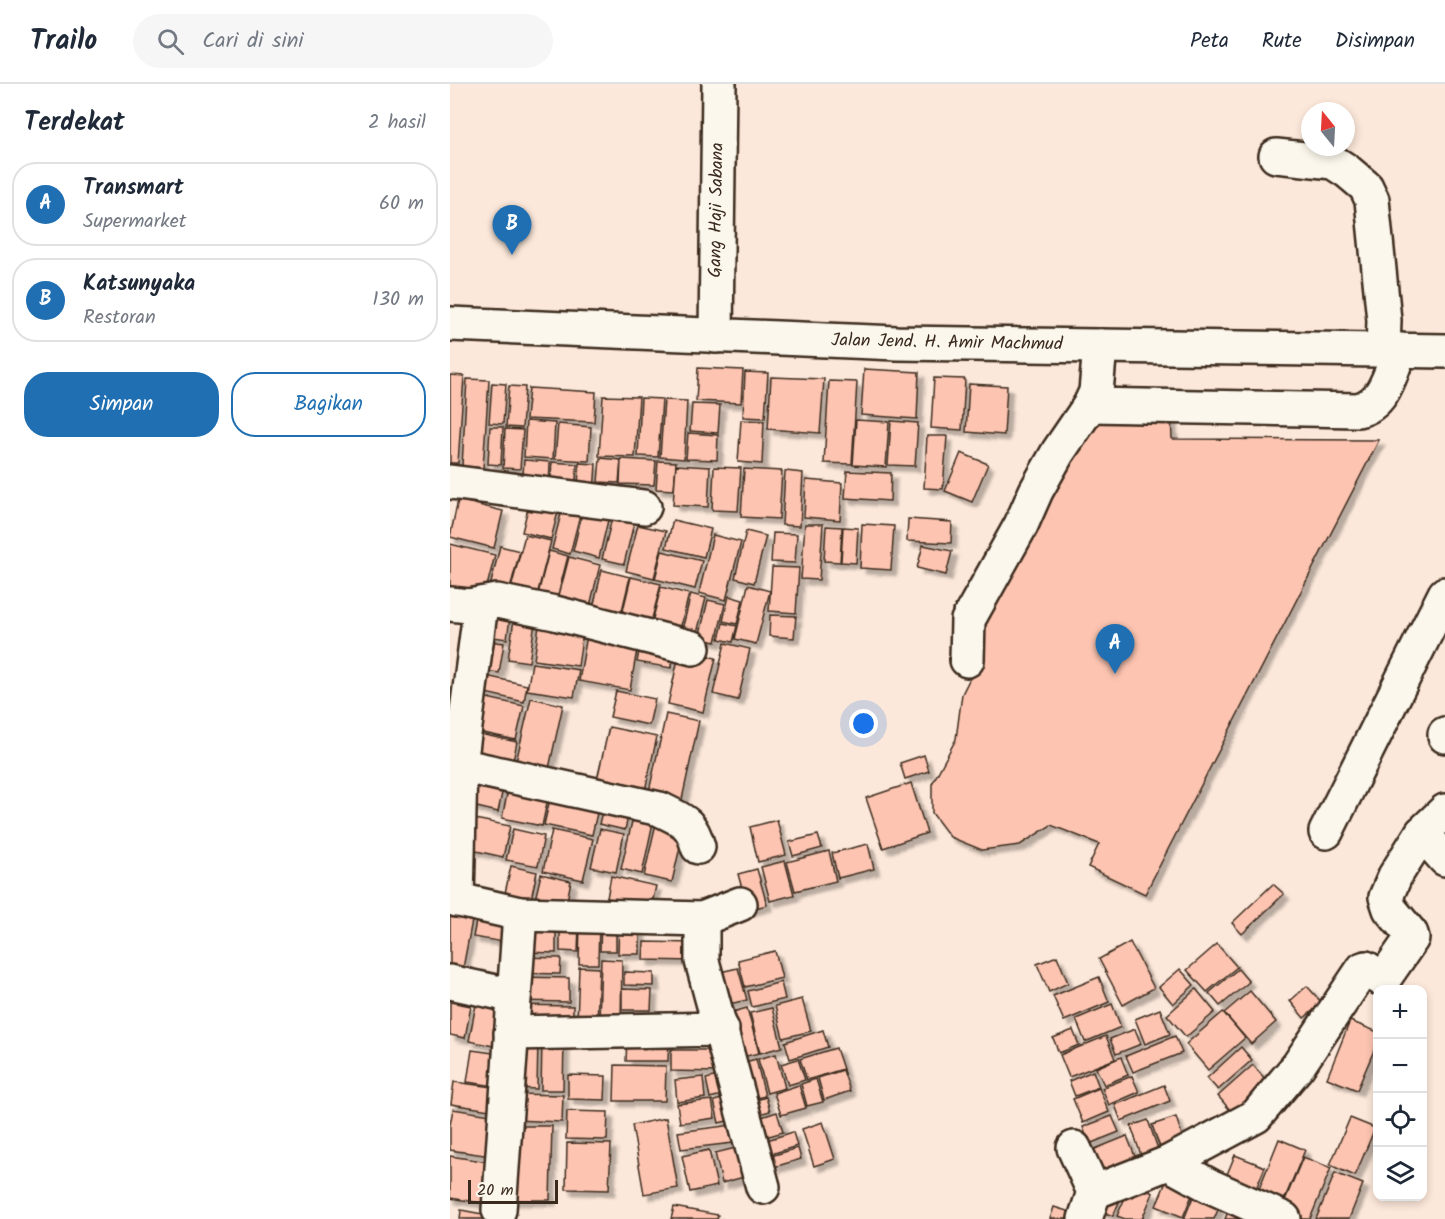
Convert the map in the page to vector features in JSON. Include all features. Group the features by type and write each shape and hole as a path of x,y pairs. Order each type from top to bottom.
{"main road":[{"name":"Gang Haji Sabana","path":"716,336 719,84"},
{"path":"1090,405 1358,410 1370,407 1381,396 1391,350 1384,320 1372,200 1366,187 1333,162 1276,156"},
{"name":"Jalan Jend. H. Amir Machmud","path":"450,324 897,343 1445,351"},
{"path":"967,660 968,620 1021,525 1036,490 1096,392 1078,346"},
{"path":"450,482 644,507"},
{"path":"1326,832 1445,594"},
{"path":"693,648 555,613 497,601 466,604 455,764 454,899 520,914 702,919 740,904"},
{"path":"455,764 660,809 685,822 693,830 698,848"},
{"path":"1433,822 1445,859"},
{"path":"1074,1148 1090,1206 1256,1116 1298,1066 1363,969 1366,968 1383,979 1412,938 1390,909 1386,897 1395,876 1433,822"},
{"path":"499,1210 520,914"},
{"path":"702,919 702,961 722,1029 752,1153 763,1186"},
{"path":"450,982 514,996"},
{"path":"512,1033 722,1029"},
{"path":"1168,1163 1210,1186 1284,1219"}],"building":[{"path":"698,368 743,370 741,403 696,401"},
{"path":"864,369 919,372 917,419 861,415"},
{"path":"745,372 768,373 765,418 743,417"},
{"path":"450,375 464,376 458,463 450,463"},
{"path":"771,377 824,379 820,433 768,429"},
{"path":"934,378 965,379 962,430 931,428"},
{"path":"467,379 489,380 483,468 462,466"},
{"path":"829,381 857,382 852,464 824,463"},
{"path":"492,383 506,384 503,424 489,423"},
{"path":"969,384 1007,386 1004,435 966,432"},
{"path":"509,386 525,387 522,428 506,427"},
{"path":"529,388 596,392 594,422 526,419"},
{"path":"603,396 639,397 635,457 599,456"},
{"path":"641,398 662,399 658,457 638,456"},
{"path":"664,400 687,401 684,459 660,457"},
{"path":"692,404 720,405 718,433 690,431"},
{"path":"1093,414 1171,414 1172,439 1379,440 1145,894 1088,867 1099,844 1051,825 1020,845 982,850 950,837 932,813 932,784 956,739 962,694 982,654 974,622"},
{"path":"741,420 764,421 762,464 738,462"},
{"path":"856,420 889,422 886,467 853,465"},
{"path":"526,421 555,423 553,459 524,457"},
{"path":"891,421 918,423 915,466 888,465"},
{"path":"558,424 591,427 589,461 555,459"},
{"path":"490,427 503,427 501,465 488,464"},
{"path":"505,429 523,430 520,469 503,468"},
{"path":"688,433 718,435 717,460 686,459"},
{"path":"927,436 947,436 943,489 924,488"},
{"path":"961,453 988,464 972,502 945,491"},
{"path":"600,458 621,460 619,483 598,482"},
{"path":"621,459 656,461 654,485 620,484"},
{"path":"524,460 550,462 549,491 522,490"},
{"path":"658,461 676,462 674,490 656,489"},
{"path":"552,462 577,464 575,493 550,492"},
{"path":"579,463 596,464 594,493 578,492"},
{"path":"676,465 710,467 708,507 673,505"},
{"path":"714,467 741,468 738,511 712,510"},
{"path":"744,469 782,471 779,519 741,517"},
{"path":"785,471 803,473 800,526 782,525"},
{"path":"847,471 891,473 890,501 845,498"},
{"path":"806,480 842,483 840,520 804,517"},
{"path":"531,496 560,504 551,539 522,532"},
{"path":"458,500 503,511 494,548 450,537"},
{"path":"564,502 582,507 570,554 552,549"},
{"path":"583,510 609,516 599,558 573,551"},
{"path":"612,518 634,523 624,564 602,559"},
{"path":"908,519 952,522 951,543 907,541"},
{"path":"673,520 711,529 704,557 666,548"},
{"path":"805,524 823,524 819,580 801,579"},
{"path":"862,524 894,526 891,570 860,568"},
{"path":"638,525 666,531 654,578 626,571"},
{"path":"826,526 842,527 840,562 824,561"},
{"path":"843,527 858,528 856,563 841,562"},
{"path":"746,531 766,536 754,583 735,578"},
{"path":"773,533 797,534 795,563 771,562"},
{"path":"525,535 551,541 535,603 509,596"},
{"path":"713,535 741,542 726,600 699,593"},
{"path":"450,544 495,555 484,598 450,590"},
{"path":"923,545 952,551 946,575 917,568"},
{"path":"500,546 520,551 508,596 489,591"},
{"path":"549,551 568,556 556,603 537,598"},
{"path":"662,551 702,561 695,589 655,579"},
{"path":"569,557 600,565 589,610 557,603"},
{"path":"772,567 799,568 796,613 769,611"},
{"path":"602,570 630,577 620,619 592,612"},
{"path":"631,577 661,584 649,630 620,623"},
{"path":"748,585 770,591 756,644 735,639"},
{"path":"661,587 689,594 678,637 650,630"},
{"path":"691,594 706,598 696,637 681,634"},
{"path":"729,596 743,600 737,624 723,621"},
{"path":"708,600 725,604 716,642 699,638"},
{"path":"484,607 511,611 507,639 480,635"},
{"path":"515,613 536,616 529,662 508,659"},
{"path":"770,615 796,616 794,638 769,636"},
{"path":"540,619 584,625 578,666 534,660"},
{"path":"723,623 737,626 733,642 719,639"},
{"path":"587,635 638,644 630,690 579,681"},
{"path":"480,640 504,643 499,673 475,669"},
{"path":"641,640 674,646 671,668 637,662"},
{"path":"725,643 750,649 738,700 713,694"},
{"path":"680,650 716,658 703,712 668,704"},
{"path":"532,663 579,670 574,697 527,690"},
{"path":"477,674 527,685 524,702 473,690"},
{"path":"616,691 655,699 649,725 610,717"},
{"path":"478,696 524,706 516,740 470,730"},
{"path":"531,698 563,705 548,773 515,766"},
{"path":"666,714 699,721 681,804 648,796"},
{"path":"609,727 657,737 644,795 596,784"},
{"path":"471,732 517,742 512,766 466,756"},
{"path":"924,755 929,771 905,779 900,763"},
{"path":"467,771 505,779 498,812 460,803"},
{"path":"510,780 550,789 542,826 502,818"},
{"path":"911,783 927,833 883,848 866,798"},
{"path":"552,790 600,800 592,835 544,825"},
{"path":"604,803 630,808 625,830 599,824"},
{"path":"634,813 654,818 642,874 621,869"},
{"path":"470,818 510,826 503,857 463,848"},
{"path":"657,819 685,825 672,882 644,876"},
{"path":"777,820 786,855 758,862 750,827"},
{"path":"513,829 544,836 538,866 506,860"},
{"path":"600,829 624,834 616,872 591,867"},
{"path":"552,830 593,839 583,880 543,871"},
{"path":"818,835 822,848 793,856 789,842"},
{"path":"868,844 874,869 838,878 832,853"},
{"path":"829,851 836,881 795,891 787,862"},
{"path":"785,861 794,895 770,901 761,867"},
{"path":"511,866 537,872 529,908 503,902"},
{"path":"757,869 767,905 748,910 738,874"},
{"path":"541,874 571,881 565,911 534,904"},
{"path":"611,876 656,886 651,908 607,898"},
{"path":"1273,884 1284,894 1242,934 1232,923"},
{"path":"450,906 474,910 461,979 450,977"},
{"path":"477,916 514,923 510,943 473,937"},
{"path":"601,920 616,920 616,951 600,951"},
{"path":"619,922 640,922 640,954 618,954"},
{"path":"580,923 599,923 598,964 579,964"},
{"path":"560,926 579,926 578,952 560,951"},
{"path":"523,928 556,928 556,953 522,952"},
{"path":"644,942 695,943 694,961 643,960"},
{"path":"1130,942 1154,988 1123,1005 1099,959"},
{"path":"1217,944 1237,967 1207,992 1187,970"},
{"path":"775,951 782,978 745,987 738,960"},
{"path":"1057,956 1068,983 1049,992 1037,964"},
{"path":"520,957 561,958 560,974 519,973"},
{"path":"601,959 622,960 621,1021 599,1020"},
{"path":"579,967 599,968 597,1024 577,1023"},
{"path":"738,968 747,1000 720,1006 711,974"},
{"path":"1180,969 1194,985 1173,1004 1159,987"},
{"path":"1238,969 1249,982 1220,1006 1209,993"},
{"path":"624,972 654,973 654,986 624,985"},
{"path":"518,977 569,978 569,1002 518,1001"},
{"path":"1099,977 1109,1002 1064,1021 1053,996"},
{"path":"781,982 785,999 752,1007 748,991"},
{"path":"1307,986 1322,1003 1304,1018 1290,1001"},
{"path":"622,989 652,990 651,1010 622,1010"},
{"path":"1196,989 1215,1012 1186,1037 1167,1015"},
{"path":"1250,991 1276,1022 1251,1044 1224,1013"},
{"path":"802,999 811,1031 783,1038 775,1006"},
{"path":"450,1002 471,1006 465,1038 450,1035"},
{"path":"476,1004 509,1010 503,1048 469,1041"},
{"path":"1112,1004 1121,1027 1085,1042 1076,1019"},
{"path":"517,1005 573,1006 573,1026 516,1025"},
{"path":"747,1008 759,1053 734,1059 722,1015"},
{"path":"772,1008 782,1047 760,1053 750,1013"},
{"path":"1160,1009 1170,1034 1145,1044 1135,1019"},
{"path":"1223,1012 1245,1038 1208,1070 1186,1044"},
{"path":"1350,1021 1373,1030 1373,1053 1357,1090 1327,1078"},
{"path":"1135,1029 1141,1044 1116,1054 1110,1039"},
{"path":"823,1030 828,1047 790,1059 785,1042"},
{"path":"1073,1030 1079,1045 1059,1053 1053,1038"},
{"path":"1106,1036 1115,1059 1069,1077 1060,1055"},
{"path":"1175,1036 1182,1053 1133,1072 1126,1056"},
{"path":"512,1037 538,1038 537,1089 511,1088"},
{"path":"627,1038 669,1039 668,1061 626,1061"},
{"path":"542,1040 564,1041 563,1090 541,1090"},
{"path":"1241,1047 1252,1060 1218,1090 1207,1078"},
{"path":"836,1048 843,1069 807,1080 800,1059"},
{"path":"472,1050 507,1055 502,1087 467,1082"},
{"path":"671,1050 719,1050 718,1072 671,1071"},
{"path":"776,1054 785,1088 767,1093 758,1059"},
{"path":"1121,1057 1128,1075 1104,1085 1096,1068"},
{"path":"756,1059 765,1096 744,1101 735,1065"},
{"path":"798,1059 805,1080 788,1085 781,1064"},
{"path":"615,1065 666,1066 665,1101 614,1101"},
{"path":"1253,1065 1272,1087 1237,1118 1218,1096"},
{"path":"843,1070 850,1091 824,1100 818,1078"},
{"path":"1093,1071 1099,1087 1075,1096 1069,1081"},
{"path":"729,1073 733,1092 710,1098 706,1079"},
{"path":"568,1075 606,1076 605,1100 568,1099"},
{"path":"1132,1076 1139,1092 1109,1105 1102,1088"},
{"path":"703,1077 705,1098 677,1102 675,1080"},
{"path":"816,1079 823,1102 807,1106 801,1084"},
{"path":"454,1082 500,1088 496,1111 451,1104"},
{"path":"799,1085 806,1108 781,1115 774,1093"},
{"path":"1164,1085 1170,1101 1121,1121 1115,1105"},
{"path":"1099,1088 1109,1112 1083,1123 1073,1099"},
{"path":"514,1094 563,1095 562,1122 513,1120"},
{"path":"734,1096 739,1118 719,1123 714,1101"},
{"path":"766,1097 770,1111 746,1118 741,1105"},
{"path":"712,1100 715,1118 680,1123 677,1104"},
{"path":"453,1109 497,1116 491,1156 450,1150 450,1125"},
{"path":"567,1111 608,1112 607,1140 566,1139"},
{"path":"777,1112 783,1132 752,1141 746,1122"},
{"path":"1112,1116 1119,1132 1089,1144 1083,1127"},
{"path":"1176,1117 1185,1145 1162,1153 1152,1125"},
{"path":"666,1118 678,1188 644,1194 632,1125"},
{"path":"1350,1118 1373,1127 1373,1133 1355,1176 1330,1165"},
{"path":"1148,1120 1160,1155 1143,1161 1131,1126"},
{"path":"823,1122 835,1159 814,1166 802,1129"},
{"path":"740,1124 742,1142 681,1149 678,1132"},
{"path":"510,1126 552,1126 550,1200 508,1200"},
{"path":"793,1132 797,1146 768,1155 764,1141"},
{"path":"1127,1136 1138,1164 1101,1180 1090,1151"},
{"path":"1279,1139 1305,1150 1282,1205 1257,1194"},
{"path":"567,1143 611,1144 609,1190 566,1189"},
{"path":"744,1146 751,1175 722,1183 715,1153"},
{"path":"798,1148 801,1159 774,1167 771,1156"},
{"path":"709,1150 717,1186 690,1192 682,1156"},
{"path":"1235,1155 1265,1167 1253,1196 1223,1184"},
{"path":"450,1156 489,1162 482,1203 450,1198"},
{"path":"1303,1157 1331,1168 1310,1219 1303,1219 1281,1210"},
{"path":"1335,1173 1363,1184 1349,1219 1316,1219"},
{"path":"1168,1177 1195,1188 1183,1217 1156,1206"},
{"path":"1131,1184 1153,1193 1142,1219 1125,1219 1117,1216"},
{"path":"1198,1185 1224,1196 1214,1219 1184,1219"},
{"path":"1100,1192 1120,1200 1113,1216 1093,1208"},
{"path":"1232,1202 1253,1219 1225,1219"},
{"path":"674,1207 718,1215 717,1219 671,1219"},
{"path":"1054,1207 1080,1215 1079,1219 1050,1219"},
{"path":"461,1210 509,1219 460,1219"}],"place":[{"name":"Katsunyaka","path":"512,255"},
{"name":"Transmart","path":"1115,674"}]}
